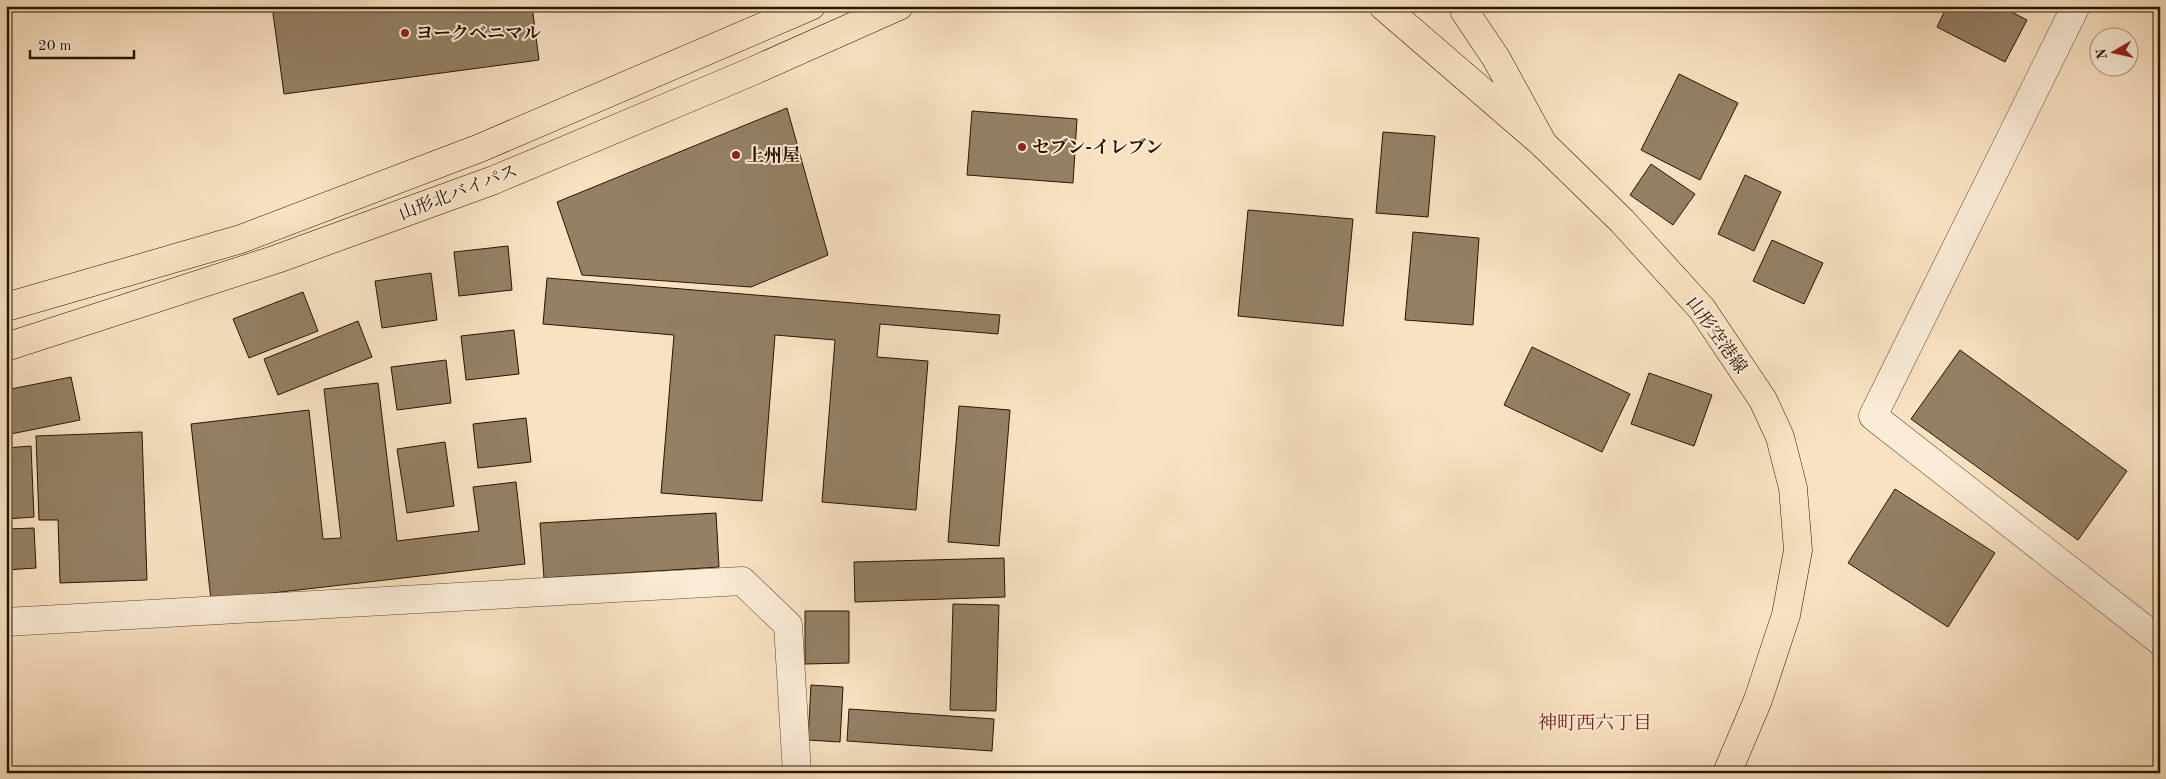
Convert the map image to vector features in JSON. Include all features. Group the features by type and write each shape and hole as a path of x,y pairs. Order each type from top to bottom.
{"main road":[{"name":"山形北バイパス","path":"6,307 241,239 480,148 811,6"},
{"name":"山形北バイパス","path":"6,347 276,259 494,180 753,72 899,6"},
{"name":"山形空港線","path":"1382,6 1544,144 1622,221 1702,309 1763,400 1780,437 1793,488 1798,550 1783,625 1758,700 1726,773"},
{"path":"1463,6 1465,12 1496,58 1544,144"}],"lane":[{"path":"2076,6 1873,416 2160,641"},
{"path":"6,622 742,581 788,625 797,773"}],"building":[{"name":"ヨークベニマル","path":"272,6 532,6 539,60 284,94"},
{"path":"1947,6 2000,6 2027,20 2005,62 1937,27"},
{"path":"1679,74 1738,103 1700,180 1641,150"},
{"name":"上州屋","path":"787,108 828,255 751,287 582,275 557,202"},
{"name":"セブン-イレブン","path":"972,111 1077,119 1073,183 967,175"},
{"path":"1383,132 1435,136 1428,217 1376,213"},
{"path":"1651,164 1695,194 1673,225 1630,195"},
{"path":"1745,175 1781,192 1754,251 1718,234"},
{"path":"1248,210 1353,219 1343,326 1238,316"},
{"path":"1413,232 1479,238 1473,325 1405,320"},
{"path":"1772,240 1823,263 1804,304 1753,281"},
{"path":"508,246 512,290 459,296 454,252"},
{"path":"431,273 437,320 382,328 375,281"},
{"path":"547,278 1000,315 998,334 880,324 877,357 928,361 916,510 822,502 835,340 775,335 762,501 661,493 674,335 543,324"},
{"path":"303,292 318,331 249,358 233,319"},
{"path":"358,321 372,357 278,395 264,359"},
{"path":"514,330 519,374 466,380 461,336"},
{"path":"1532,347 1630,394 1602,452 1504,405"},
{"path":"1960,350 2127,471 2078,540 1911,419"},
{"path":"446,360 451,403 397,410 391,367"},
{"path":"1649,373 1712,395 1694,446 1631,424"},
{"path":"71,377 80,420 6,435 6,390"},
{"path":"378,383 397,541 479,531 473,487 516,482 525,564 211,600 191,424 309,410 323,539 341,538 324,389"},
{"path":"959,406 1010,410 999,546 948,542"},
{"path":"526,418 531,462 478,468 473,424"},
{"path":"142,432 147,580 60,583 58,520 39,520 36,436"},
{"path":"445,442 454,506 407,513 397,449"},
{"path":"31,446 34,517 6,519 6,448"},
{"path":"1895,489 1995,553 1948,627 1848,563"},
{"path":"716,513 719,567 544,578 540,523"},
{"path":"34,528 36,568 6,570 6,529"},
{"path":"1004,558 1005,597 855,602 854,562"},
{"path":"953,604 999,605 996,711 950,710"},
{"path":"805,611 849,611 849,663 805,664"},
{"path":"811,685 843,687 840,742 808,740"},
{"path":"849,709 994,719 992,751 847,741"}],"place":[{"name":"ヨークベニマル","path":"405,33"},
{"name":"セブン-イレブン","path":"1022,147"},
{"name":"上州屋","path":"736,155"}],"district":[{"name":"神町西六丁目","path":"1595,722"}]}
